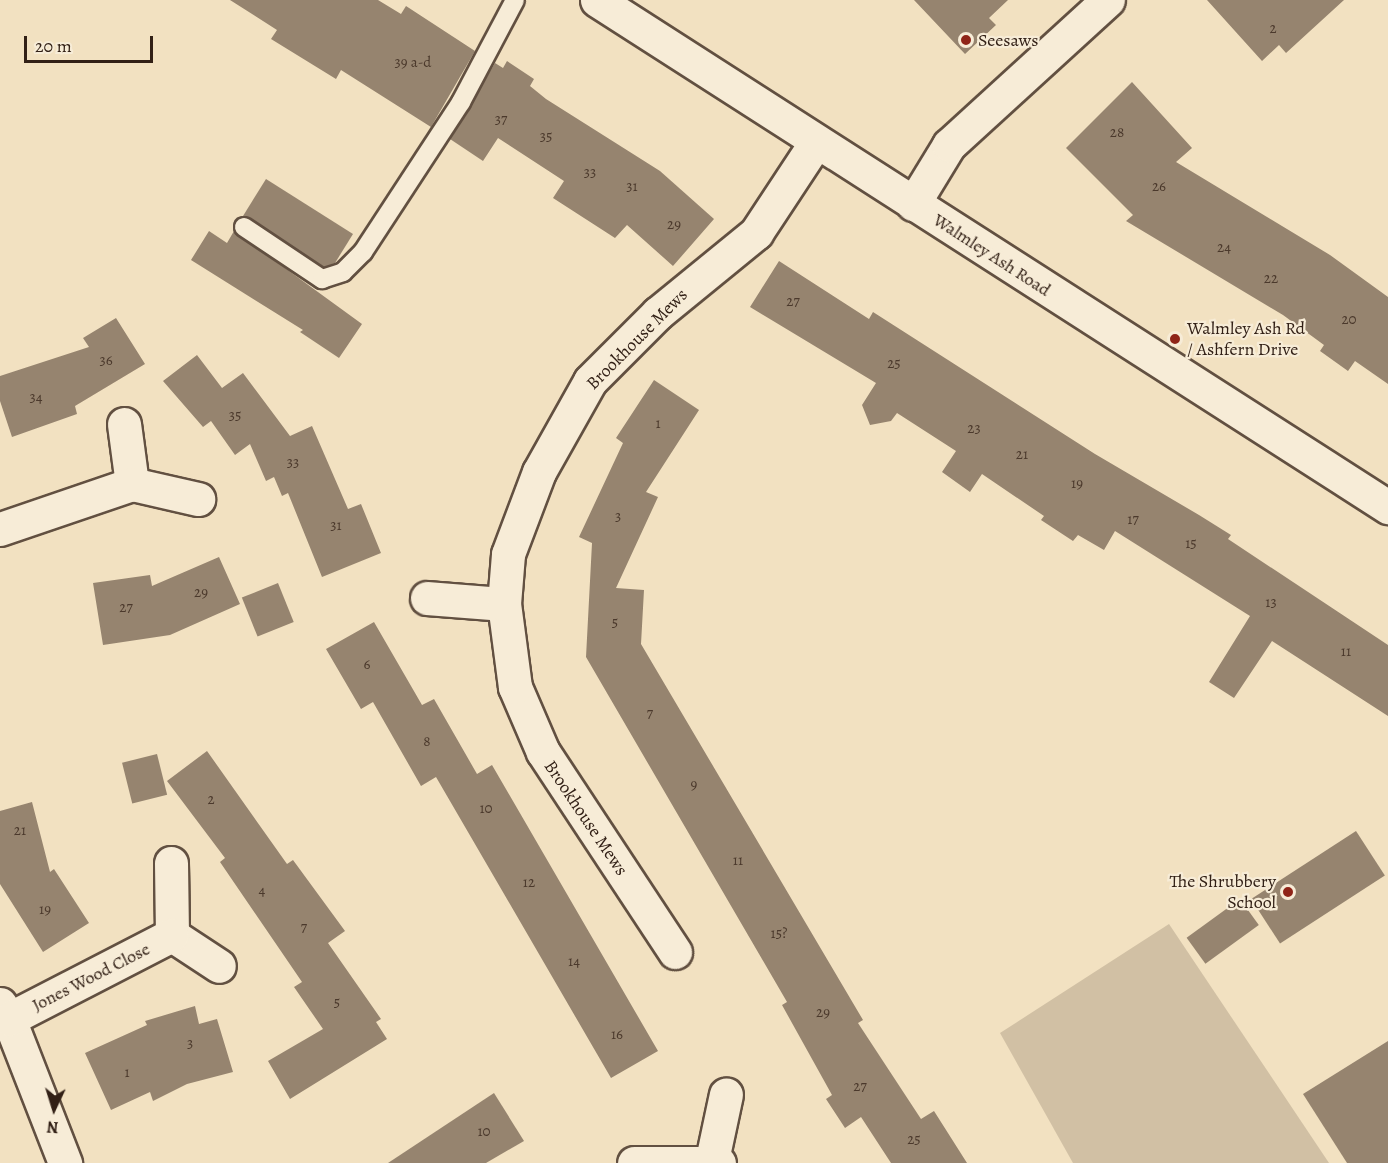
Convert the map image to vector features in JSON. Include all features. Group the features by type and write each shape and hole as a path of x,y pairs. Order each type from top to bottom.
{"street":[{"name":"Walmley Ash Road","path":"597,0 1388,507"},
{"path":"913,204 949,145 1108,0"},
{"name":"Brookhouse Mews","path":"675,952 543,752 515,687 504,604 508,554 539,472 590,381 658,313 756,233 816,142"},
{"path":"124,424 132,484"},
{"path":"0,529 132,484 198,499"},
{"path":"427,598 504,604"},
{"name":"Jones Wood Close","path":"171,863 172,935"},
{"name":"Jones Wood Close","path":"172,935 219,966"},
{"name":"Jones Wood Close","path":"5,1011 172,935"},
{"path":"5,1011 65,1163"},
{"path":"634,1163 715,1162 726,1094"}],"lane":[{"path":"244,227 322,279 343,272 363,252 461,102 515,0"}],"shaded area":[{"path":"1169,924 1329,1163 1073,1163 1000,1033"}],"building":[{"path":"230,0 378,0 401,14 406,6 475,51 431,127 341,70 336,79 271,39 277,30"},
{"name":"Seesaws","path":"914,0 1008,0 989,18 996,25 965,54"},
{"path":"1207,0 1344,0 1286,53 1279,45 1262,61"},
{"path":"507,61 534,79 530,86 546,99 660,171 714,219 673,266 627,225 615,238 553,198 564,181 498,138 483,161 450,139 495,63 503,68"},
{"path":"1132,82 1192,148 1176,162 1330,255 1388,297 1388,384 1355,361 1348,371 1320,351 1324,345 1283,315 1126,221 1133,215 1066,148"},
{"path":"266,179 353,234 335,263 324,267 243,216"},
{"path":"209,231 227,243 234,231 362,324 339,358 300,332 303,330 191,260"},
{"path":"779,261 869,319 873,312 1095,454 1231,535 1228,539 1388,645 1388,716 1272,641 1234,698 1209,682 1250,616 1115,531 1104,550 1078,535 1073,541 1041,520 1044,516 982,474 970,492 942,472 956,451 897,413 891,421 870,425 862,405 876,383 750,307"},
{"path":"116,318 145,364 75,406 77,414 12,437 0,401 0,376 89,347 83,338"},
{"path":"197,355 222,388 243,373 290,436 312,426 348,509 361,504 381,553 322,577 288,493 282,496 274,477 266,481 250,444 235,455 211,421 203,427 163,381"},
{"path":"654,380 699,410 646,492 658,497 616,588 644,590 641,644 863,1020 858,1023 921,1119 934,1111 967,1163 891,1163 861,1117 845,1128 826,1099 832,1095 782,1005 787,1002 586,657 592,543 579,537 623,443 616,438"},
{"path":"219,557 240,604 170,635 103,645 93,583 150,575 152,586"},
{"path":"278,583 294,622 258,637 242,598"},
{"path":"374,622 422,705 434,699 477,774 492,765 658,1051 611,1078 436,777 421,786 373,702 361,709 326,649"},
{"path":"207,751 287,864 293,860 345,931 328,943 381,1019 376,1022 387,1039 290,1099 268,1061 323,1029 294,987 302,982 220,862 225,858 167,781"},
{"path":"157,754 167,795 132,803 122,763"},
{"path":"32,802 50,872 54,869 89,923 43,952 0,884 0,811"},
{"path":"1356,831 1385,875 1280,944 1251,899"},
{"path":"1240,899 1259,925 1205,964 1187,938"},
{"path":"195,1006 199,1024 217,1019 233,1072 187,1084 153,1101 150,1092 111,1110 85,1053 147,1025 145,1021"},
{"path":"1388,1041 1388,1163 1347,1163 1303,1094"},
{"path":"494,1093 524,1141 486,1163 388,1163"}],"place":[{"name":"Seesaws","path":"966,40"},
{"name":"Walmley Ash Rd / Ashfern Drive","path":"1175,339"},
{"name":"The Shrubbery School","path":"1288,892"}]}
